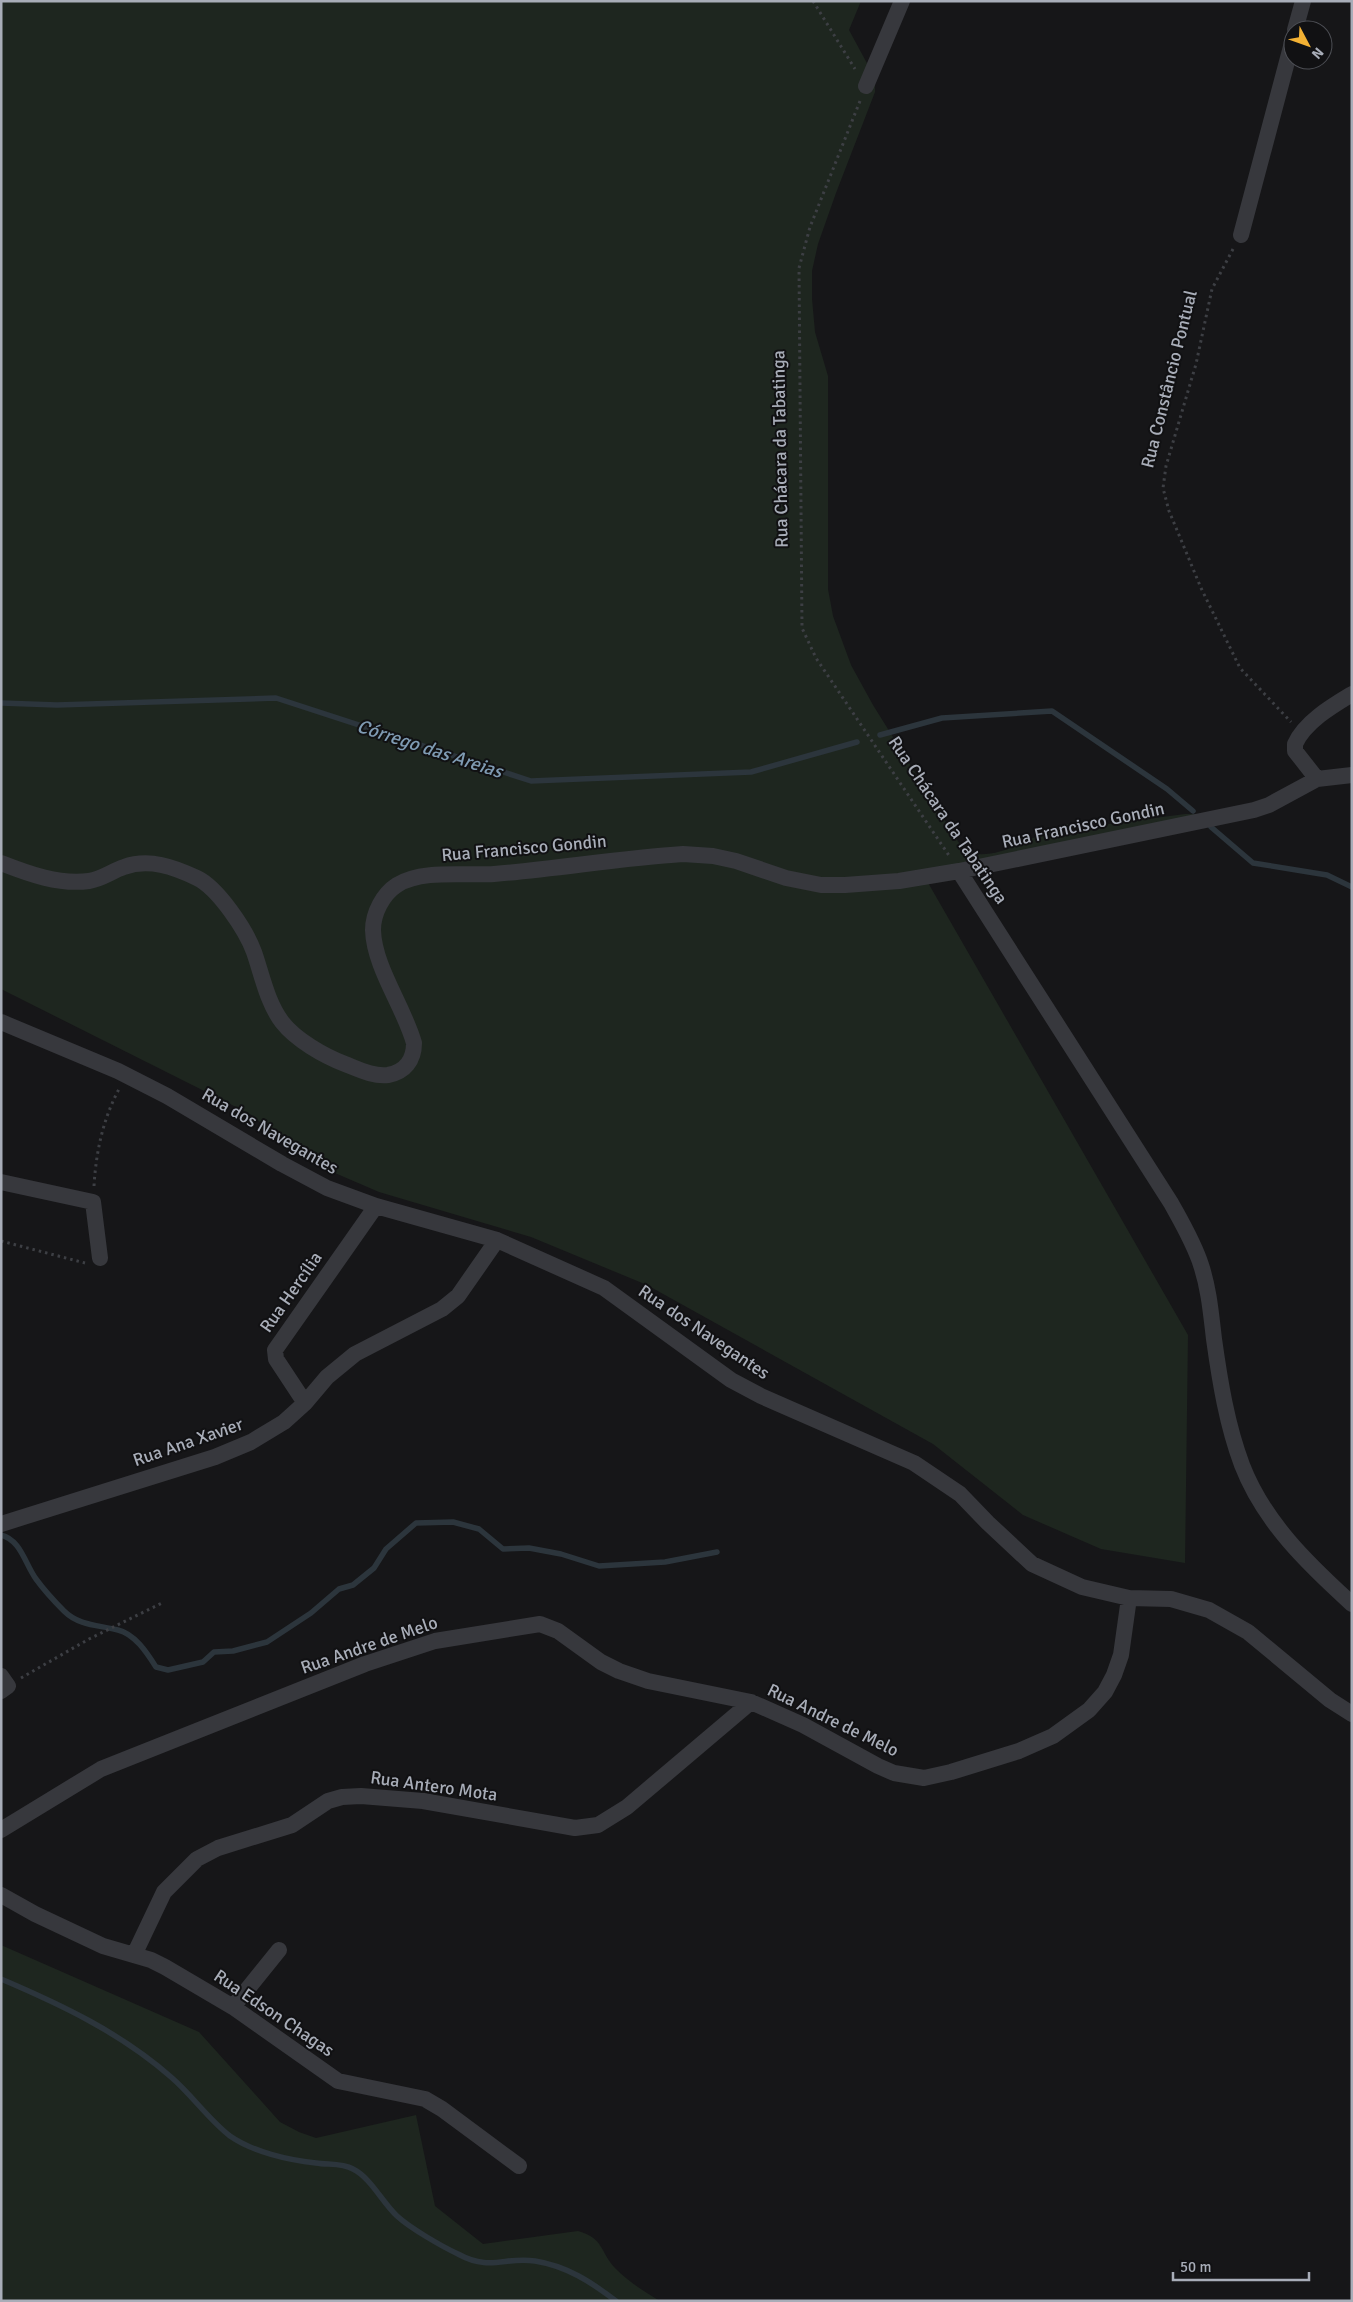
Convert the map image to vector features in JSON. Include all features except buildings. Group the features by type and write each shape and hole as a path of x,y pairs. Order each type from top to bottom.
{"street":[{"path":"866,86 902,1"},
{"path":"1298,20 1303,1"},
{"path":"1241,235 1285,70"},
{"path":"1317,779 1295,752 1294,744 1332,706 1352,694"},
{"name":"Rua Francisco Gondin","path":"1,863 55,881 90,881 141,862 176,869 200,879 223,902 240,927 253,951 261,979 282,1022 302,1039 330,1058 364,1072 382,1076 393,1074 406,1067 414,1049 412,1035 380,961 373,930 376,910 386,894 398,884 436,876 494,874 683,854 713,856 736,861 786,878 821,885 899,881 959,871 1254,810 1270,805 1317,779 1352,775"},
{"name":"Rua Chácara da Tabatinga","path":"959,871 1171,1203 1194,1247 1206,1285 1222,1390 1242,1465 1253,1487 1267,1512 1287,1540 1308,1564 1352,1604"},
{"name":"Rua dos Navegantes","path":"1,1022 126,1075 167,1096 327,1188 376,1206 496,1240 550,1262 604,1288 731,1380 761,1396 914,1463 960,1494 1032,1564 1082,1587 1129,1598 1171,1599 1209,1610 1248,1632 1330,1700 1352,1714"},
{"path":"1,1182 93,1202 100,1258"},
{"name":"Rua Hercília","path":"305,1402 276,1359 275,1350 376,1206"},
{"name":"Rua Ana Xavier","path":"1,1524 215,1457 251,1442 284,1422 327,1377 355,1354 442,1309 458,1296 496,1240"},
{"name":"Rua Andre de Melo","path":"1,1830 101,1769 365,1664 435,1641 545,1624 558,1631 601,1662 631,1676 751,1702 803,1725 894,1773 924,1778 951,1772 1019,1751 1054,1736 1089,1710 1105,1692 1114,1675 1121,1655 1129,1598"},
{"name":"Rua Antero Mota","path":"134,1955 164,1892 196,1859 218,1848 292,1825 328,1801 342,1797 361,1796 423,1801 576,1828 591,1828 627,1807 751,1702"},
{"name":"Rua Edson Chagas","path":"1,1895 35,1914 103,1946 165,1967 233,2007 338,2081 425,2099 447,2112 519,2166"},
{"path":"233,2007 279,1950"}],"path":[{"path":"813,1 866,86"},
{"name":"Rua Chácara da Tabatinga","path":"866,86 810,227 798,268 802,628 816,658 959,871"},
{"name":"Rua Constâncio Pontual","path":"1241,235 1220,269 1212,289 1196,364 1166,466 1163,488 1169,511 1201,588 1240,668 1302,734"},
{"path":"93,1202 98,1149 112,1101 126,1075"},
{"path":"1,1241 93,1265 98,1264 100,1258"},
{"path":"3,1684 162,1603"}],"shaded area":[{"path":"1,1 861,1 849,30 875,78 875,92 818,244 812,271 815,332 828,376 828,589 833,616 851,665 873,705 964,851 978,854 1005,850 1059,826 1072,823 1079,828 1185,814 1211,814 923,874 1188,1335 1185,1563 1101,1549 1023,1515 933,1444 647,1285 531,1237 379,1192 314,1164 250,1114 1,989"},
{"path":"1,1945 199,2032 280,2122 299,2132 316,2138 416,2115 435,2206 483,2244 578,2231 593,2237 615,2268 642,2290 660,2301 1,2301"}],"waterway":[{"name":"Córrego das Areias","path":"1,703 57,705 276,698 531,781 751,772 857,742"},
{"name":"Córrego das Areias","path":"880,735 942,718 1052,711 1167,789 1193,811"},
{"name":"Córrego das Areias","path":"1211,827 1253,863 1327,875 1352,887"},
{"path":"1,1535 8,1538 18,1547 39,1583 70,1616 76,1620 124,1632 140,1645 156,1667 168,1670 203,1662 214,1652 233,1651 267,1642 311,1613 339,1589 353,1585 374,1568 386,1549 416,1523 453,1522 479,1529 503,1549 529,1548 561,1554 599,1566 665,1562 717,1552"},
{"path":"1,1979 90,2021 132,2047 171,2077 207,2115 239,2142 260,2151 283,2157 305,2162 349,2167 365,2178 403,2221 451,2251 480,2262 524,2260 547,2263 588,2281 616,2301"}]}
